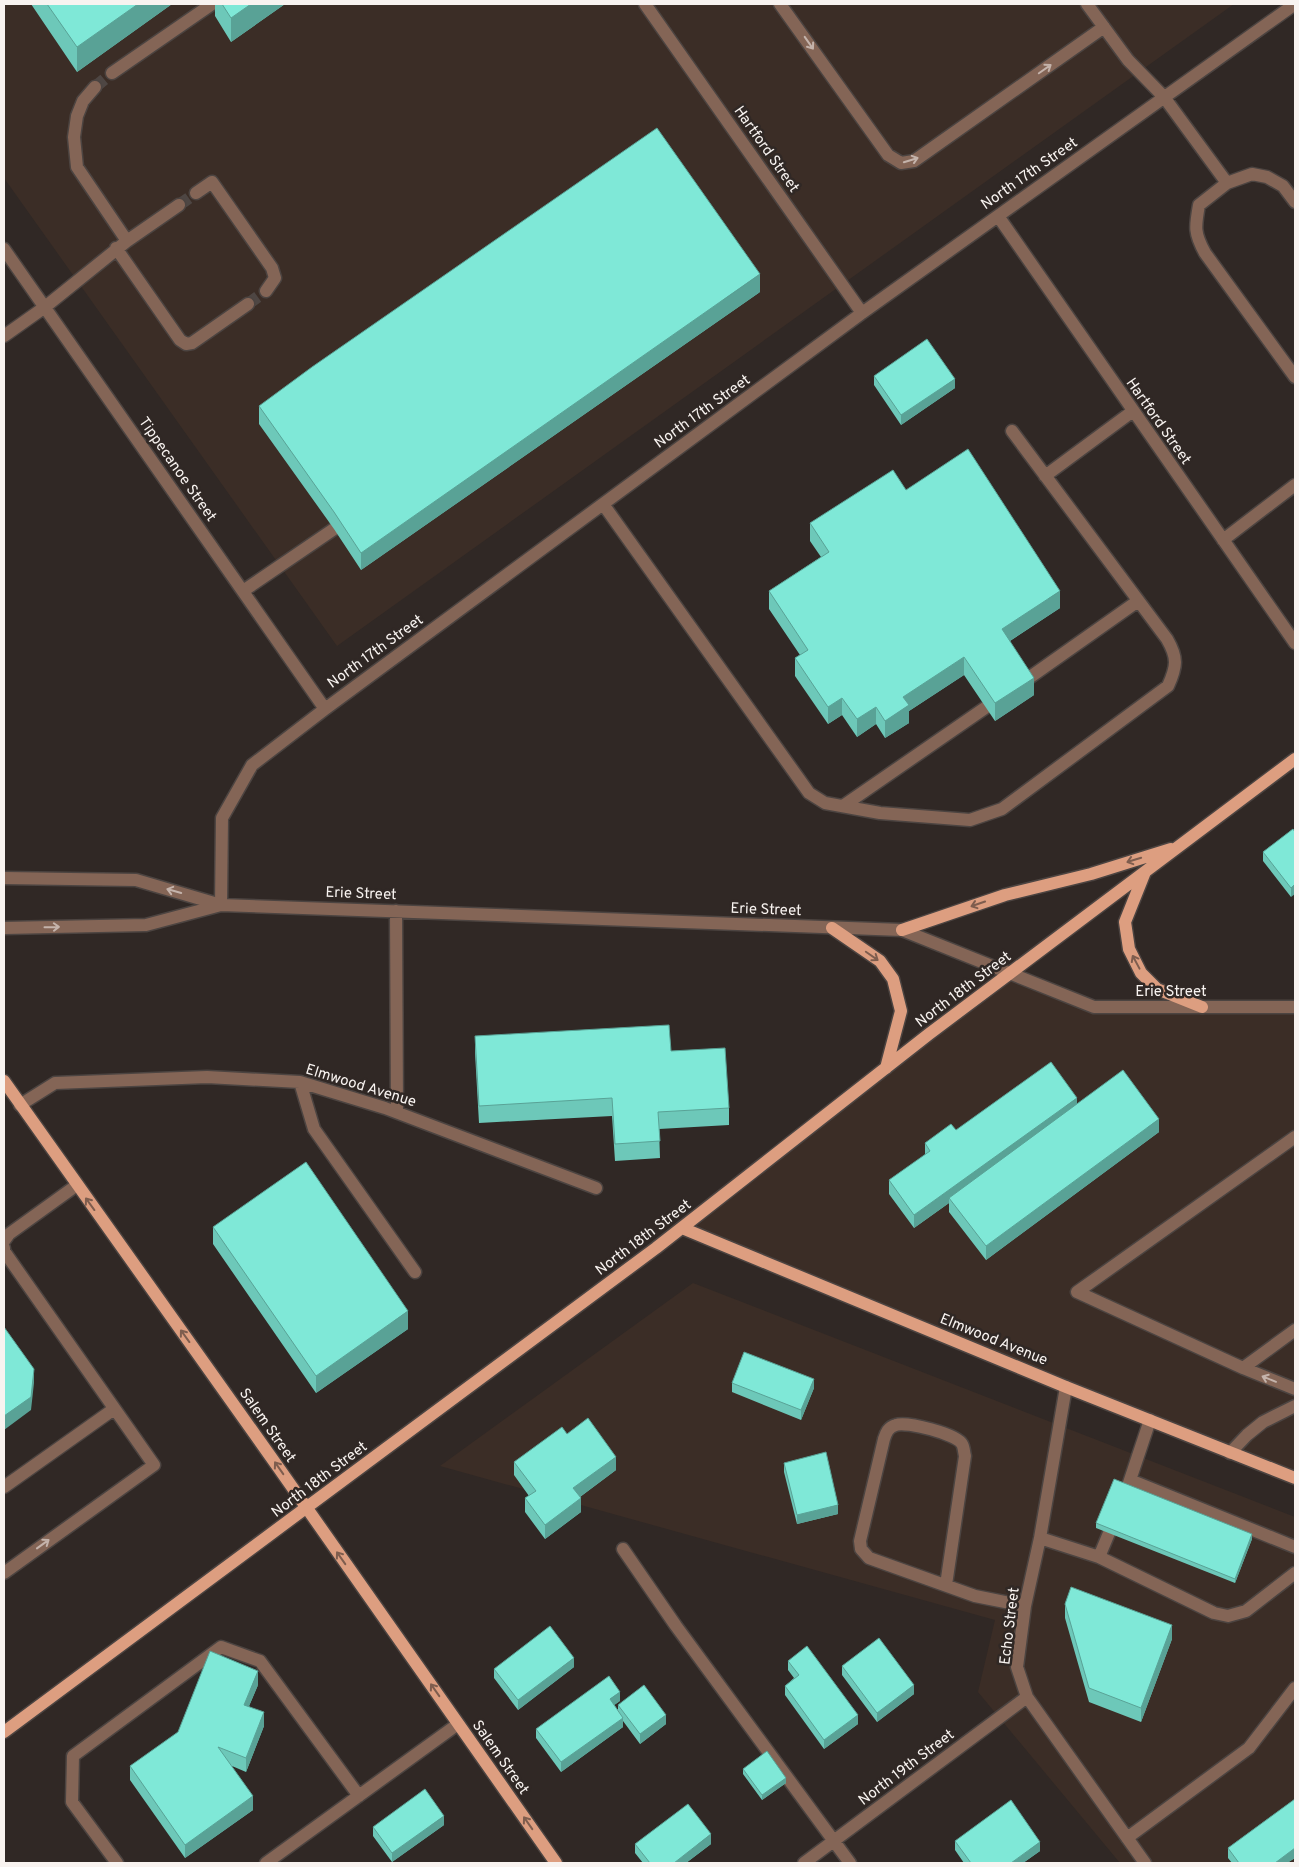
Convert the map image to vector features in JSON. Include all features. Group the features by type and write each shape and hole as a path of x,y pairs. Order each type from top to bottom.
{"main road":[{"name":"North 18th Street","path":"4,1732 682,1228 886,1068 1295,758"},
{"path":"902,930 1005,895 1091,874 1180,846"},
{"path":"1145,872 1125,922 1129,949 1141,972 1158,989 1202,1007"},
{"path":"832,928 880,961 893,979 901,1011 886,1068"},
{"name":"Salem Street","path":"4,1080 556,1863"},
{"name":"Elmwood Avenue","path":"682,1228 1066,1387 1295,1478"}],"street":[{"path":"112,72 212,4"},
{"name":"Hartford Street","path":"645,4 862,313"},
{"path":"780,4 888,155 900,163 914,161 1104,28"},
{"path":"1087,4 1128,60 1164,97 1227,183"},
{"name":"North 17th Street","path":"221,905 222,818 252,764 862,313 1295,4"},
{"path":"95,86 83,101 77,116 74,137 77,167 121,244 180,340 186,344 192,343 248,304"},
{"path":"1295,202 1283,186 1267,177 1252,174 1227,183 1199,205 1196,223 1196,238 1205,253 1295,377"},
{"path":"196,193 212,182 272,268 274,278 266,291"},
{"path":"4,336 45,307 121,244 179,205"},
{"name":"Hartford Street","path":"998,216 1295,644"},
{"name":"Tippecanoe Street","path":"4,249 325,709"},
{"path":"1046,476 1133,411"},
{"path":"603,504 808,793 825,802 880,813 970,820 1002,809 1168,686 1176,669 1174,652 1167,639 1012,431"},
{"path":"1223,540 1295,485"},
{"path":"243,591 334,529"},
{"path":"1026,680 1138,601"},
{"path":"843,806 985,708"},
{"name":"Erie Street","path":"4,878 136,880 221,905 902,930 1094,1007 1295,1007"},
{"name":"Erie Street","path":"4,928 146,926 221,905"},
{"path":"396,911 397,1112"},
{"name":"Elmwood Avenue","path":"20,1105 56,1083 207,1077 300,1082 397,1112 596,1188"},
{"path":"300,1082 314,1129 414,1272"},
{"path":"1295,1136 1077,1292 1243,1368 1295,1389"},
{"path":"4,1241 9,1234 77,1185"},
{"path":"4,1248 4,1251 154,1465 4,1572"},
{"path":"1243,1368 1295,1330"},
{"name":"Echo Street","path":"1066,1387 1040,1538 1025,1606 1017,1667 1027,1697 1145,1863"},
{"path":"1230,1452 1263,1422 1295,1406"},
{"path":"4,1488 114,1409"},
{"path":"1150,1420 1128,1484 1295,1547"},
{"path":"946,1585 965,1456 962,1443 953,1436 908,1423 896,1424 888,1430 884,1439 860,1541 861,1550 869,1558 975,1596 1025,1606"},
{"path":"1099,1557 1108,1533"},
{"path":"1040,1538 1099,1557 1214,1613 1228,1616 1246,1611 1295,1572"},
{"path":"623,1549 676,1626 850,1863"},
{"path":"117,1863 72,1802 73,1756 221,1647 260,1661 359,1796"},
{"path":"1127,1838 1249,1748 1295,1688"},
{"name":"North 19th Street","path":"804,1863 1027,1697"},
{"path":"266,1863 458,1724"}],"shaded area":[{"path":"4,4 1234,4 337,646 4,178"},
{"path":"1011,973 1094,1007 1295,1007 1295,1478 682,1228"},
{"path":"693,1283 1295,1517 1295,1863 1120,1863 978,1692 995,1620 440,1466"}],"building":[{"path":"47,4 138,4 77,47"},
{"path":"222,4 251,4 231,18"},
{"path":"657,128 760,274 361,553 259,406 312,367"},
{"path":"927,339 955,379 901,415 874,376"},
{"path":"968,449 1060,591 1002,629 1034,678 995,703 964,657 903,697 909,705 885,721 876,707 857,719 842,698 828,707 795,658 808,650 769,591 829,552 810,523 893,470 906,490"},
{"path":"1293,829 1295,832 1295,884 1291,888 1263,852"},
{"path":"669,1025 671,1051 725,1048 729,1108 658,1112 660,1141 615,1144 612,1098 479,1106 475,1036"},
{"path":"1051,1062 1077,1098 914,1215 889,1180 930,1151 925,1143 951,1124 956,1130"},
{"path":"1123,1070 1159,1119 986,1246 949,1198"},
{"path":"306,1162 408,1311 316,1376 213,1227"},
{"path":"4,1327 34,1369 31,1397 4,1416"},
{"path":"744,1352 814,1379 801,1410 732,1383"},
{"path":"588,1418 616,1457 573,1488 581,1498 545,1525 525,1498 536,1491 514,1462 562,1427 567,1434"},
{"path":"826,1452 838,1505 797,1515 784,1463"},
{"path":"1114,1479 1252,1534 1235,1579 1096,1523"},
{"path":"1071,1587 1172,1625 1141,1708 1089,1688 1065,1604"},
{"path":"550,1626 574,1658 518,1700 494,1669"},
{"path":"879,1638 914,1685 877,1713 842,1666"},
{"path":"807,1646 858,1715 824,1740 785,1686 799,1675 788,1661"},
{"path":"210,1651 258,1671 244,1705 264,1712 246,1758 218,1747 253,1796 185,1845 130,1766 178,1732"},
{"path":"609,1676 620,1692 610,1699 623,1718 561,1762 536,1729"},
{"path":"644,1685 666,1715 640,1734 618,1705"},
{"path":"767,1751 786,1778 762,1795 743,1769"},
{"path":"425,1789 444,1816 392,1853 373,1827"},
{"path":"1295,1799 1295,1848 1275,1863 1239,1863 1228,1848"},
{"path":"1011,1800 1040,1842 1011,1863 971,1863 955,1841"},
{"path":"688,1804 711,1834 674,1863 650,1863 635,1844"}],"tunnel":[{"path":"95,87 112,73"},
{"path":"179,205 196,193"},
{"path":"248,304 266,291"}]}
